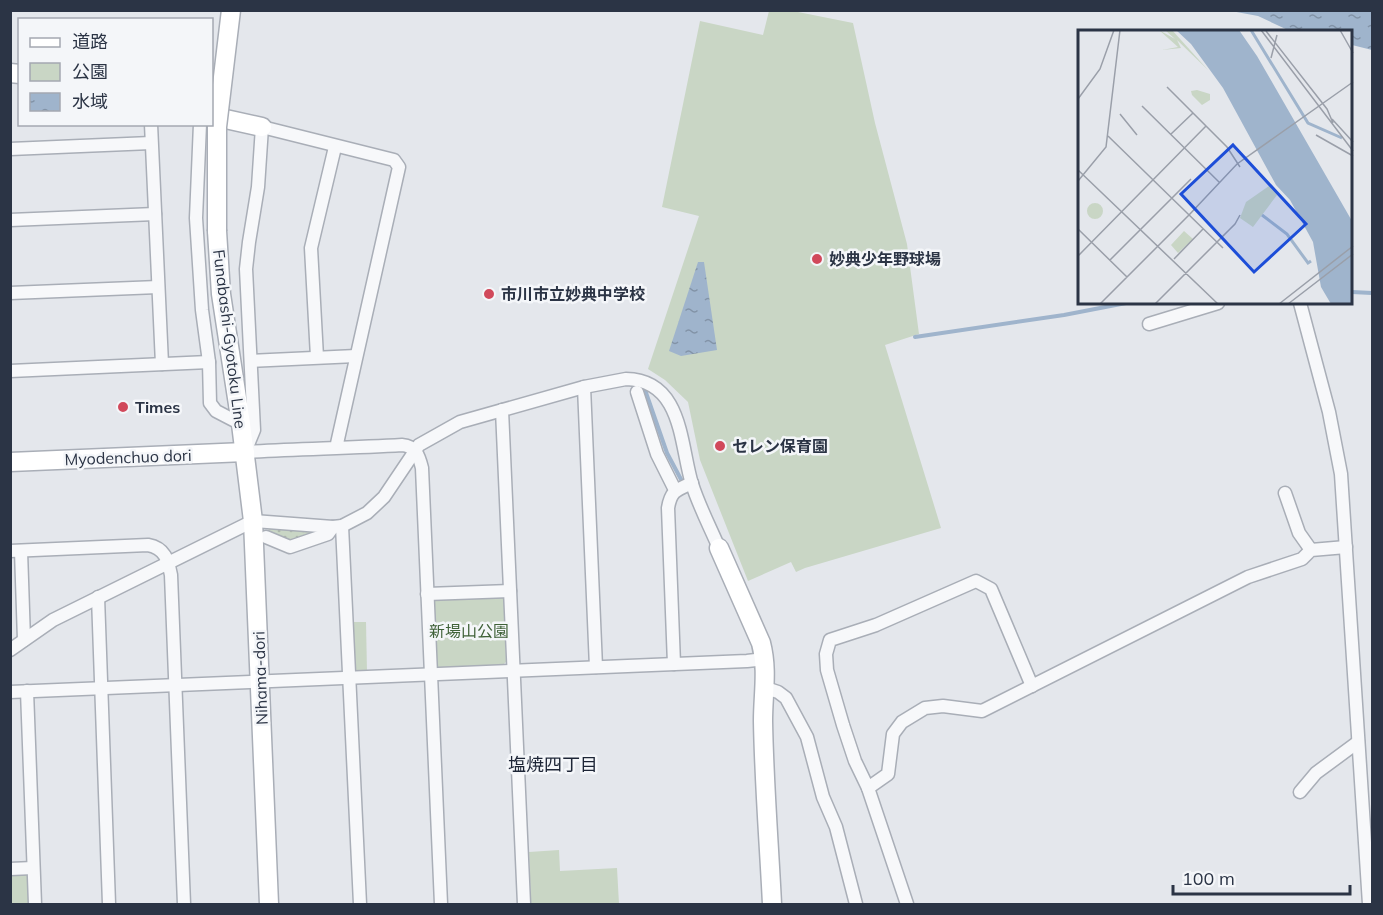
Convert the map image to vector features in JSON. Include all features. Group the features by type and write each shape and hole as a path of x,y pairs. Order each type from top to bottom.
{"main road":[{"name":"Funabashi-Gyotoku Line","path":"231,10 218,127 217,231 221,294 245,452"},
{"path":"213,116 262,127"},
{"name":"Myodenchuo dori","path":"10,462 245,452"},
{"name":"Nihama-dori","path":"245,452 253,521 269,904"},
{"path":"719,548 761,644 765,659 766,688 763,720 772,904"}],"street":[{"path":"151,126 162,364"},
{"path":"200,126 196,218 201,310 210,394 212,408 241,424"},
{"path":"336,448 399,167 394,160 262,127 258,187 246,269 254,430 245,452 407,445 415,450 422,468 441,904"},
{"path":"10,148 152,142"},
{"path":"317,357 311,248 335,147"},
{"path":"10,220 155,214"},
{"path":"10,293 158,287"},
{"path":"1149,324 1215,304"},
{"path":"1300,304 1329,412 1341,474 1369,904"},
{"path":"251,361 356,356"},
{"path":"10,371 208,362"},
{"path":"266,537 290,547 328,534 366,513 384,497 415,450 425,440 460,422 584,387 633,379 649,385 664,396 676,415 692,483 719,548"},
{"path":"584,387 596,667"},
{"path":"637,392 657,454 675,490"},
{"path":"502,410 524,904"},
{"path":"674,664 668,508 670,497 675,490 692,483"},
{"path":"1285,493 1299,533 1311,550"},
{"path":"10,650 53,620 168,561 253,521 338,527"},
{"path":"338,527 350,677 360,904"},
{"path":"24,640 16,551 148,545 161,550 168,561 171,575 184,904"},
{"path":"868,788 888,774 893,734 902,722 925,708 944,706 981,711 1248,577 1302,559 1311,550 1346,547"},
{"path":"907,904 868,788 855,761 827,670 826,654 830,640 876,626 976,581 991,590 1032,686"},
{"path":"428,594 510,591"},
{"path":"98,597 110,904"},
{"path":"10,692 765,659"},
{"path":"766,688 786,698 807,737 823,797 836,827 856,904"},
{"path":"27,692 35,904"},
{"path":"1300,792 1316,773 1358,742"},
{"path":"10,869 33,868"}],"green space":[{"path":"769,11 793,11 853,23 875,123 907,244 919,334 885,345 941,528 796,572 791,562 748,581 700,460 688,402 665,380 648,369 699,216 662,207 700,21 763,35"},
{"path":"270,526 326,531 291,544 267,533"},
{"name":"新場山公園","path":"499,594 504,599 506,662 501,667 440,669 435,666 432,601 436,596"},
{"path":"351,622 366,622 367,672 356,673 352,669"},
{"path":"559,850 560,871 617,868 619,904 531,904 529,852"},
{"path":"25,871 29,875 30,904 11,904 10,872"}],"water":[{"path":"1231,11 1372,11 1372,50 1353,45 1353,30 1288,30 1258,16"},
{"path":"698,262 704,262 717,350 681,356 669,351"}],"waterway":[{"path":"1353,292 1372,293"},
{"path":"915,337 1064,315 1121,304"},
{"path":"644,387 667,453 684,485"}],"place":[{"name":"妙典少年野球場","path":"817,259"},
{"name":"市川市立妙典中学校","path":"489,294"},
{"name":"Times","path":"123,407"},
{"name":"セレン保育園","path":"720,446"}],"district":[{"name":"塩焼四丁目","path":"553,764"}]}
